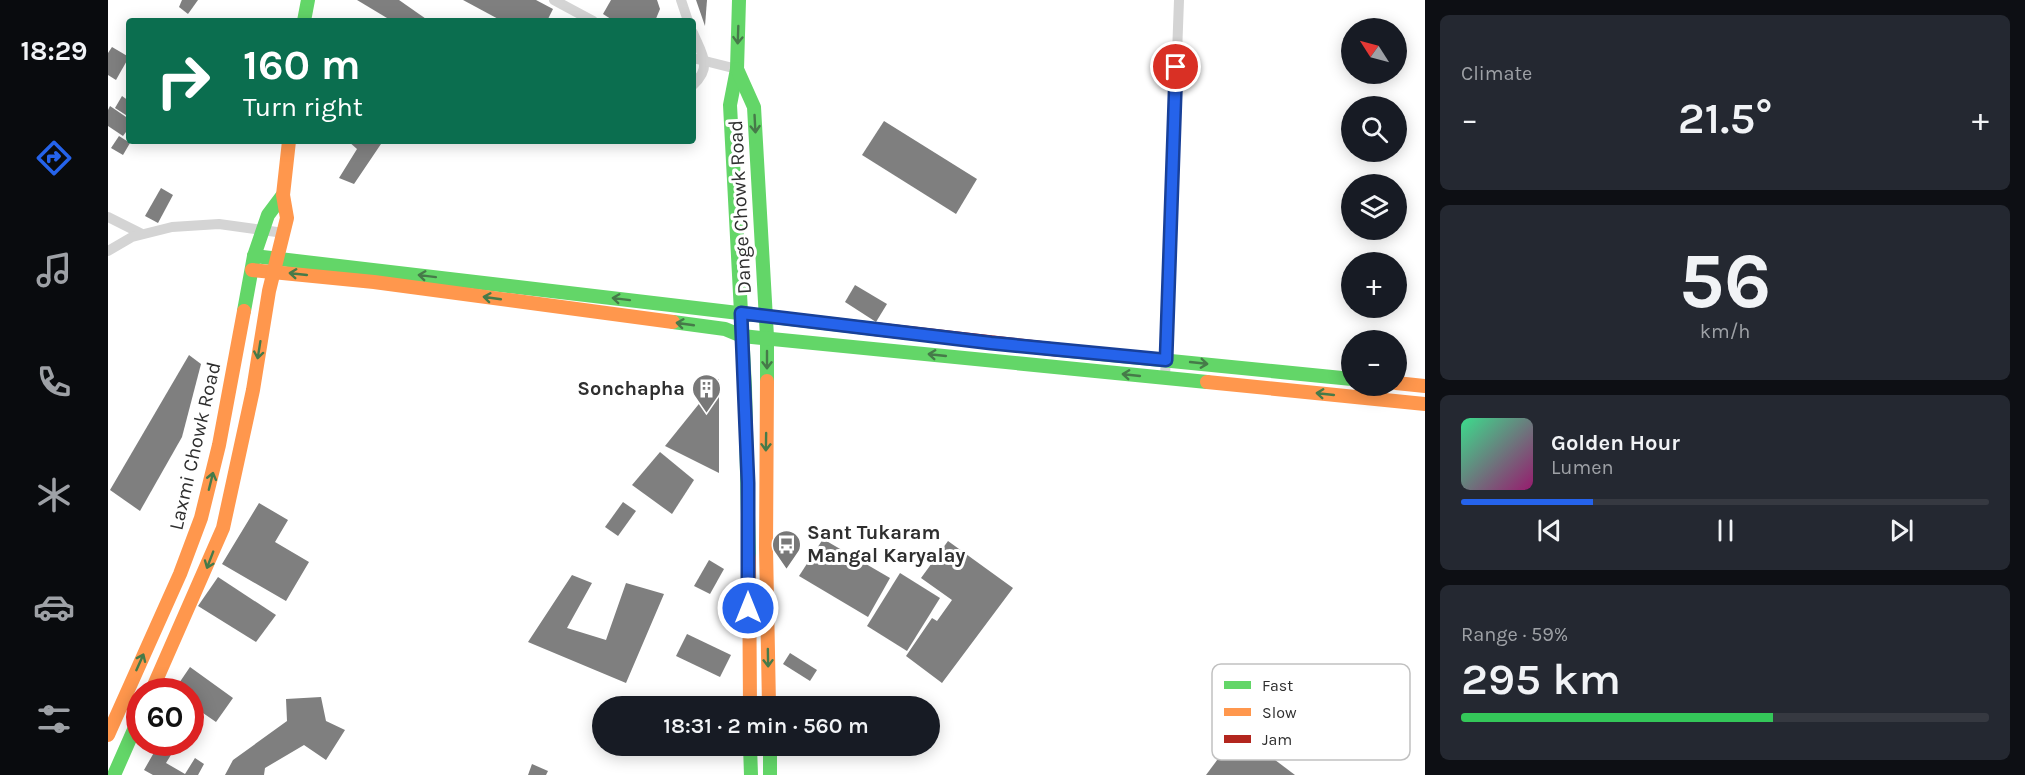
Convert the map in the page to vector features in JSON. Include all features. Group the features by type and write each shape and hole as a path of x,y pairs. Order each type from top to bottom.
{"main road":[{"path":"304,18 307,0"},
{"name":"Dange Chowk Road","path":"739,0 737,69 730,105 748,483 750,696"},
{"name":"Dange Chowk Road","path":"737,69 754,107 767,337 765,548 769,696"},
{"path":"157,678 198,590 223,528 253,390 274,265 287,218 284,195 289,144"},
{"name":"Laxmi Chowk Road","path":"108,735 180,574 201,518 219,445 261,230 268,215 284,195"},
{"path":"253,263 741,313 991,343 1341,378"},
{"path":"274,265 374,282 725,329 742,336 1425,404"},
{"path":"989,360 991,343"},
{"path":"1407,384 1425,386"},
{"path":"114,775 126,748"},
{"path":"750,756 751,775"},
{"path":"770,756 770,775"}],"street":[{"path":"554,0 587,18"},
{"path":"681,0 687,18"},
{"path":"1165,378 1179,0"},
{"path":"696,40 706,62 701,78 696,82"},
{"path":"696,59 737,69"},
{"path":"108,217 142,234"},
{"path":"108,251 132,237 172,227 219,224 284,232"}],"building":[{"path":"182,0 198,0 188,14 179,7"},
{"path":"357,0 399,0 425,18 387,18"},
{"path":"463,0 536,0 553,9 548,18 496,18"},
{"path":"611,0 657,0 660,9 656,18 609,18 603,14"},
{"path":"696,0 707,0 705,26"},
{"path":"112,47 126,55 126,62 116,80 108,75 108,53"},
{"path":"122,96 126,99 126,115 115,108"},
{"path":"110,106 126,117 126,132 123,136 108,126"},
{"path":"884,121 977,179 956,214 862,155"},
{"path":"119,136 126,140 126,144 129,144 123,155 111,148"},
{"path":"351,144 381,144 354,184 339,178 357,149"},
{"path":"161,188 173,195 158,223 145,216"},
{"path":"855,285 887,304 876,322 845,302"},
{"path":"189,355 201,364 182,437 140,511 110,490"},
{"name":"Sonchapha","path":"719,379 719,473 665,446"},
{"path":"660,452 694,480 672,514 632,485"},
{"path":"623,502 636,511 618,536 605,527"},
{"path":"259,503 288,520 275,542 309,562 286,601 222,564"},
{"path":"823,539 890,578 868,617 799,576"},
{"path":"948,541 1013,588 942,683 906,656 932,618 937,621 952,600 921,578"},
{"path":"709,560 724,569 710,594 694,586"},
{"path":"900,573 940,598 907,651 867,626"},
{"path":"572,575 592,583 567,628 606,640 626,583 664,594 626,683 528,642"},
{"path":"218,577 276,615 256,642 198,606"},
{"path":"687,634 731,655 720,677 676,656"},
{"path":"790,653 817,670 810,681 783,664"},
{"path":"190,667 233,698 216,722 204,714 204,678 183,678"},
{"path":"321,697 326,721 345,730 326,760 304,745 265,768 264,775 225,775 233,760 287,721 286,699"},
{"path":"152,756 170,756 166,763 185,774 195,758 204,764 198,775 153,775 144,770"},
{"path":"1217,760 1275,760 1295,775 1206,775"},
{"path":"532,764 548,771 546,775 528,775"}],"traffic: fast":[{"path":"305,18 308,0"},
{"path":"739,0 737,69 730,105 745,388 749,557"},
{"path":"737,69 754,107 767,337 767,381"},
{"path":"244,311 254,256 268,215 283,195"},
{"path":"254,256 874,329"},
{"path":"673,322 725,329 742,336 1207,382"},
{"path":"1060,350 1341,378"},
{"path":"114,775 126,748"},
{"path":"750,756 751,775"},
{"path":"770,756 770,775"}],"traffic: slow":[{"path":"157,678 223,528 253,390 269,291 287,218 283,195 289,144"},
{"path":"252,270 374,282 673,322"},
{"path":"108,735 180,574 201,518 219,445 244,311"},
{"path":"767,381 766,548 769,696"},
{"path":"1207,382 1425,404"},
{"path":"1407,384 1425,386"},
{"path":"749,557 750,696"}],"traffic: jam":[{"path":"874,329 1060,350"}],"place":[{"name":"Sonchapha","path":"706,414"},
{"name":"Sant Tukaram Mangal Karyalay","path":"786,570"}],"route":[{"path":"748,608 748,483 741,313 991,343 1166,360 1176,67"}]}
